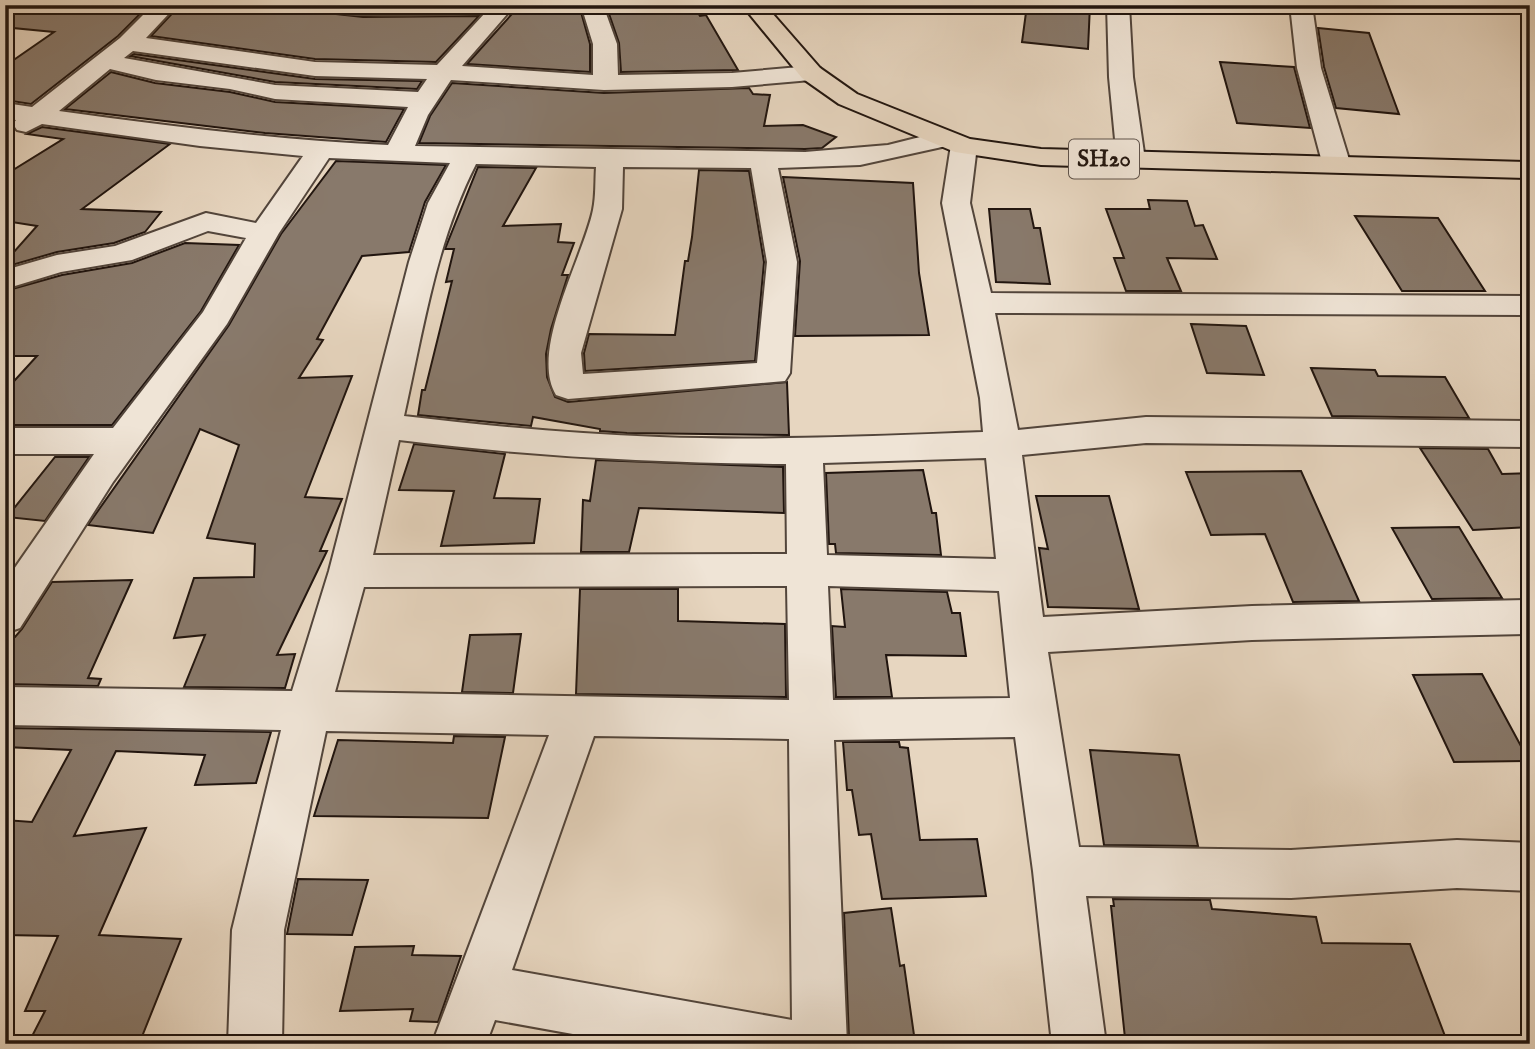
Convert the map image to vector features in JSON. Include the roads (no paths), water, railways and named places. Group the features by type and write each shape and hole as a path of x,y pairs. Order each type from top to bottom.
{"main road":[{"name":"SH20","path":"753,5 811,73 848,99 954,142 1041,157 1516,170"}],"street":[{"path":"5,137 39,115 103,60 128,43 166,5"},
{"path":"320,5 372,8 504,6"},
{"path":"592,5 601,24 608,66 604,83"},
{"path":"1118,5 1121,77 1131,160"},
{"path":"1301,5 1309,68 1337,166"},
{"path":"398,153 425,100 444,72 504,6"},
{"path":"128,43 315,69 444,72 604,83 650,84 811,73"},
{"path":"103,60 156,73 230,82 275,92 425,100"},
{"path":"5,111 200,138 321,150 610,161 798,162 902,153 954,142 956,203 979,303 1004,444 1034,718 1058,871 1079,1044"},
{"path":"5,616 100,472 216,317 264,233 321,150"},
{"path":"255,1044 258,930 307,713 349,571 428,250 442,204 467,156"},
{"path":"610,161 608,208 564,353 568,387 773,373 782,262 771,216 763,160"},
{"path":"5,280 57,264 121,254 206,222 264,233"},
{"path":"979,303 1525,305"},
{"path":"383,426 536,443 659,450 804,451 1004,444 1146,430 1530,434"},
{"path":"5,442 125,441"},
{"path":"804,451 820,1044"},
{"path":"349,571 806,570 1018,575"},
{"path":"1025,635 1115,634 1161,627 1287,622 1530,617"},
{"path":"5,706 813,720 1034,718"},
{"path":"459,1044 579,716"},
{"path":"1058,871 1291,874 1457,864 1530,867"},
{"path":"479,991 785,1044"}]}
